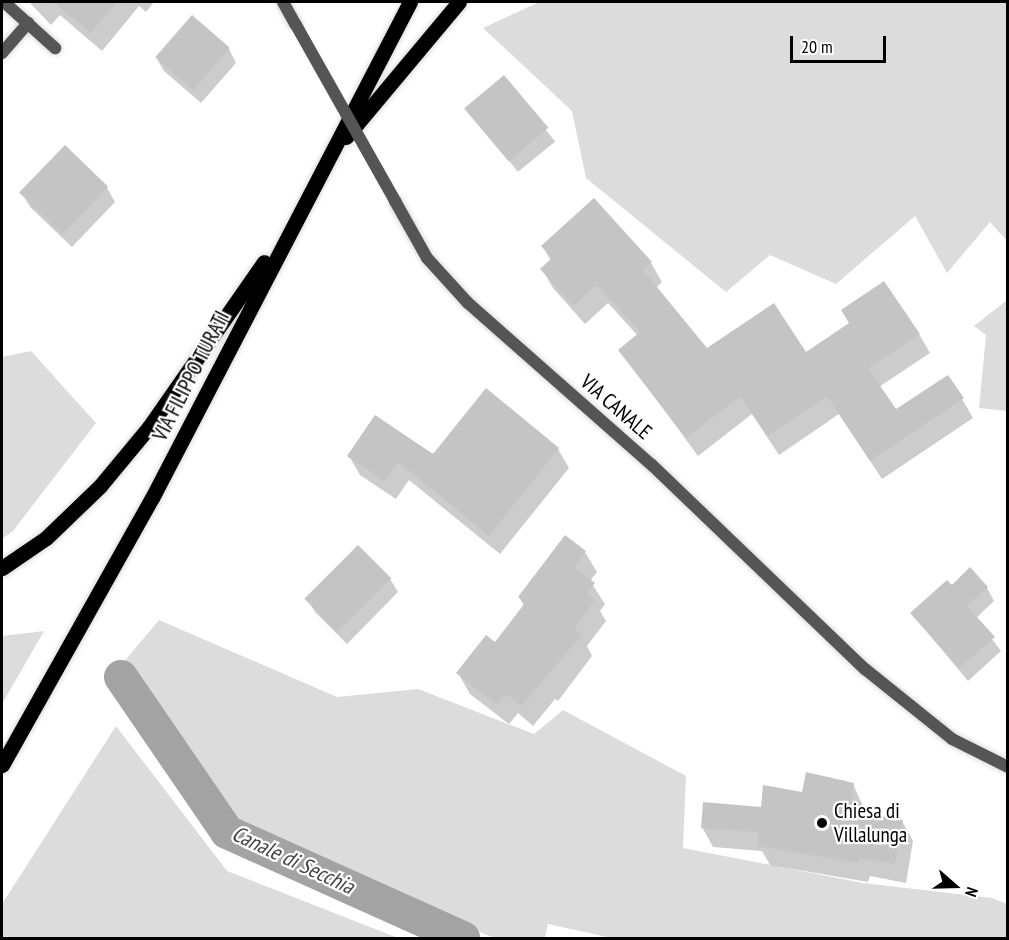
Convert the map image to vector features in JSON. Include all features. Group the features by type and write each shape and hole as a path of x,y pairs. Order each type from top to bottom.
{"main road":[{"name":"VIA FILIPPO TURATI","path":"2,765 152,498 297,214 410,2"},
{"path":"2,568 46,538 100,486 149,427 297,214 352,129 459,2"}],"street":[{"path":"4,2 55,48"},
{"name":"VIA CANALE","path":"283,2 427,258 468,303 652,465 865,669 952,739 1008,767"},
{"path":"2,53 28,23"}],"shaded area":[{"path":"539,2 1007,2 1007,241 990,222 947,273 915,216 836,284 770,255 726,292 586,178 572,111 483,28"},
{"path":"1007,300 1007,411 979,408 986,335 974,326"},
{"path":"31,351 96,423 13,531 2,539 2,357"},
{"path":"159,620 337,697 418,689 534,734 563,710 686,776 683,848 863,883 992,898 1007,904 1007,938 612,938 548,924 545,938 494,938 232,822 122,664"},
{"path":"44,631 2,704 2,636"},
{"path":"116,726 227,871 398,938 2,938 2,904"}],"building":[{"path":"53,2 117,2 91,33"},
{"path":"192,15 230,48 193,90 155,57"},
{"path":"504,75 548,128 509,161 464,108"},
{"path":"65,145 108,187 62,234 19,192"},
{"path":"594,198 652,262 643,270 707,348 774,303 806,352 849,323 841,310 884,281 920,334 868,368 896,409 948,375 964,398 870,461 827,396 767,436 740,396 686,438 618,350 640,332 597,285 573,306 540,269 552,258 541,246"},
{"path":"486,388 559,448 489,536 398,462 384,481 347,456 375,415 433,454"},
{"path":"565,535 586,551 574,567 595,583 587,593 595,600 574,629 582,635 521,706 506,694 497,705 456,673 486,635 495,642 525,603 518,597"},
{"path":"358,545 391,578 337,632 304,599"},
{"path":"970,567 988,587 967,606 995,637 959,668 910,613 947,580 952,585"},
{"path":"806,772 854,783 851,801 862,803 860,813 903,820 895,864 859,858 858,863 758,846 758,832 701,828 703,802 761,807 763,785 802,792"}],"waterway":[{"name":"Canale di Secchia","path":"121,677 227,832 463,938"}],"place":[{"name":"Chiesa di Villalunga","path":"822,823"}]}
